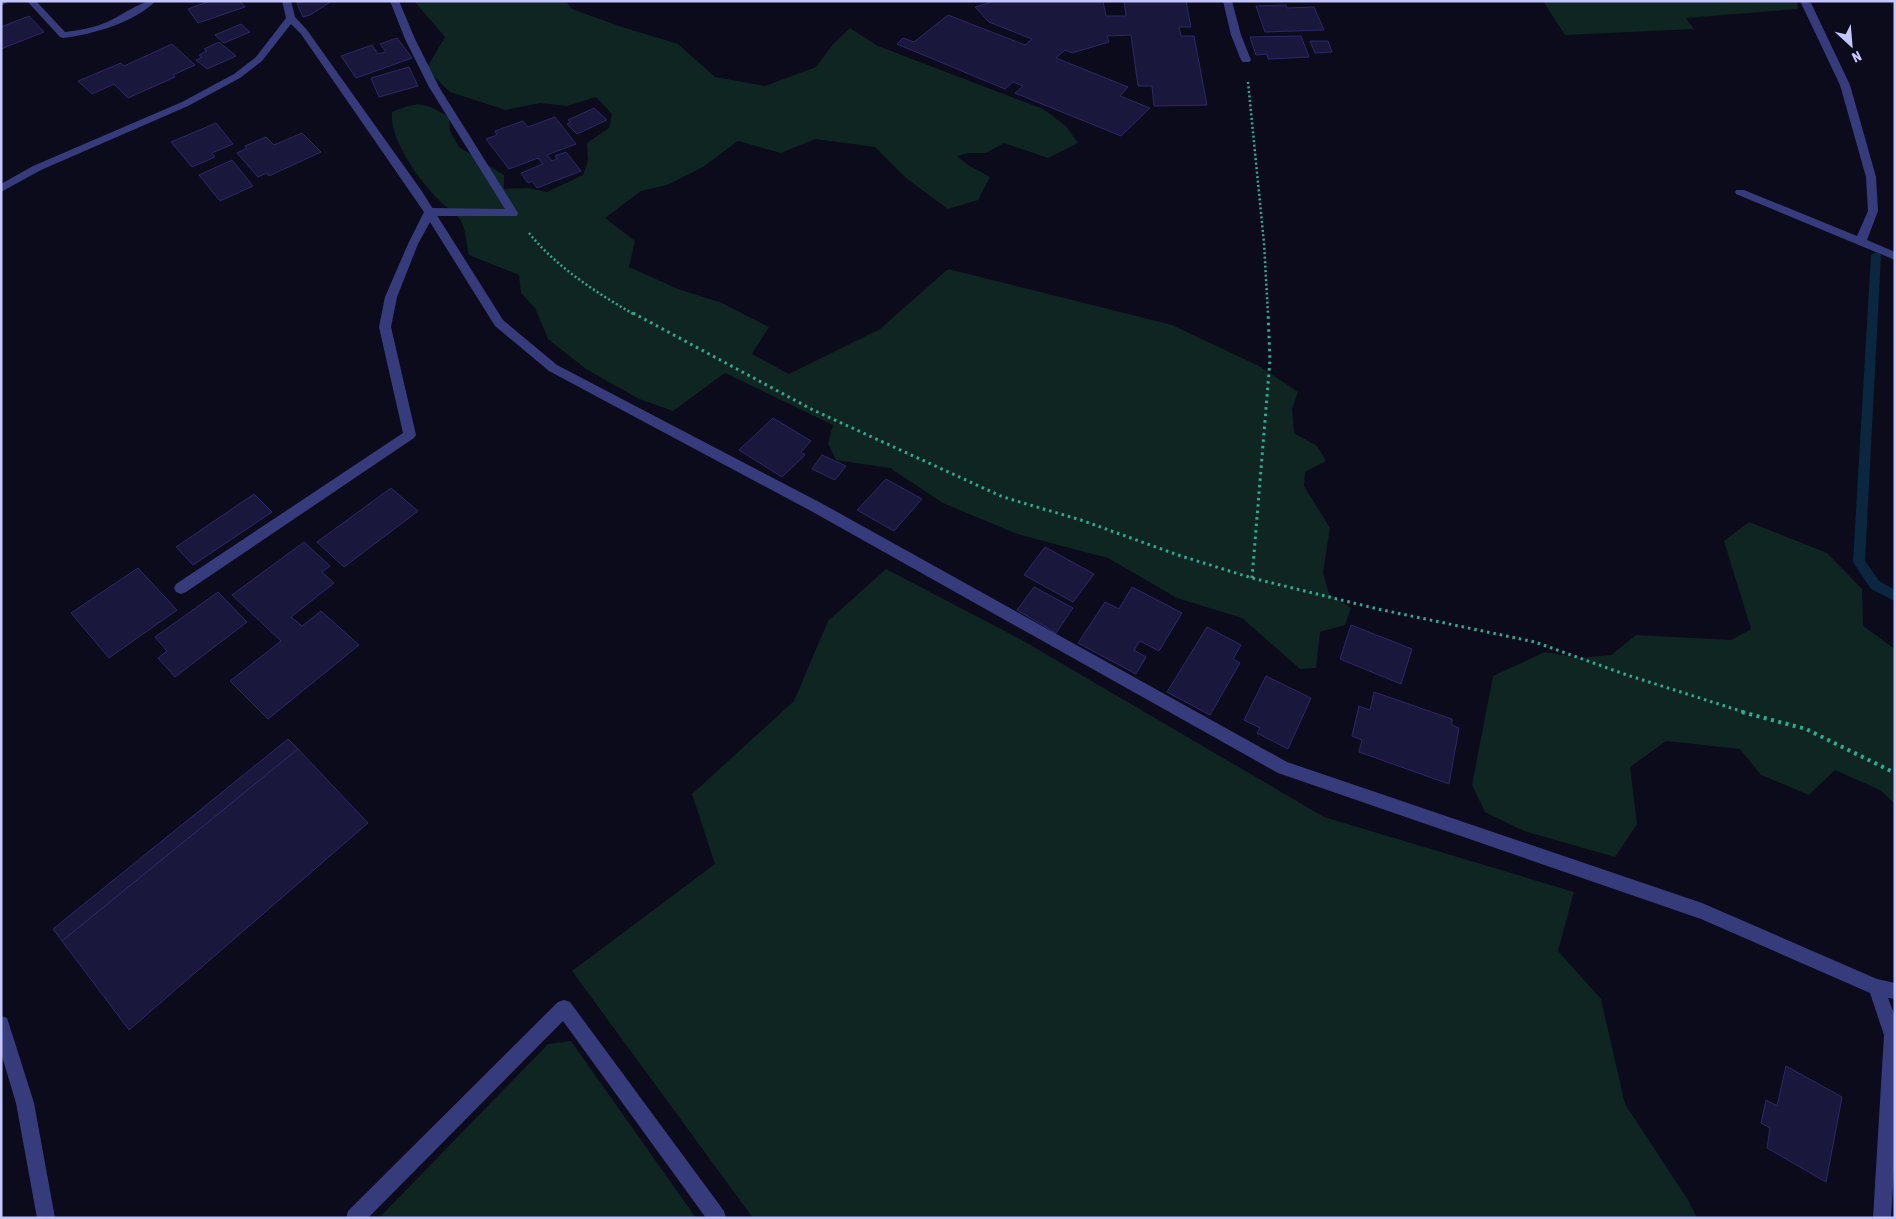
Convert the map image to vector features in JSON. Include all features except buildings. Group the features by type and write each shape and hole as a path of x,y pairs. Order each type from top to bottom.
{"street":[{"path":"1,3 5,1"},
{"path":"32,1 63,35 88,33 111,25 152,1"},
{"path":"286,1 291,18 304,32 430,212 499,323 553,368 816,507 1284,768 1702,911 1876,987 1895,991"},
{"path":"394,1 410,39 434,87 513,213"},
{"path":"1227,1 1236,35 1246,60"},
{"path":"1806,3 1845,85 1871,177 1872,211 1861,242"},
{"path":"1,189 37,168 185,104 237,76 259,59 291,18"},
{"path":"1740,192 1895,256"},
{"path":"430,212 513,213"},
{"path":"181,588 410,436 385,327 395,288 413,244 430,212"},
{"path":"1876,987 1894,1035 1882,1218"},
{"path":"355,1218 564,1008 718,1218"},
{"path":"1,1024 25,1103 46,1218"}],"path":[{"path":"1246,60 1264,243 1270,360 1252,578"},
{"path":"513,213 541,248 603,296 654,326 813,410 1003,497 1081,520 1178,555 1252,578 1378,609 1535,642 1734,710 1806,729 1895,773"}],"green space":[{"path":"414,1 566,1 572,9 678,44 715,77 765,86 816,67 834,43 850,28 878,46 1043,109 1066,126 1078,143 1048,158 1004,143 986,153 969,153 957,156 968,165 990,177 978,200 948,209 907,179 875,147 815,139 781,153 738,141 703,167 667,185 641,191 605,218 635,241 629,267 678,289 722,303 769,327 752,354 789,374 880,329 948,269 1172,325 1259,366 1298,392 1292,409 1294,433 1317,446 1326,461 1305,472 1304,486 1330,528 1323,573 1329,594 1351,608 1345,625 1320,632 1316,668 1300,669 1242,618 1177,598 1108,558 1017,534 943,503 890,468 836,460 828,443 833,425 725,373 673,411 639,399 586,369 548,339 535,308 521,293 519,275 469,255 461,221 430,191 414,170 400,146 392,123 392,112 409,106 421,105 440,112 449,117 450,131 459,147 504,175 504,189 528,188 547,192 583,175 588,161 587,143 609,128 612,114 596,97 567,106 540,103 506,110 450,92 426,69 445,37"},
{"path":"1543,1 1797,1 1798,9 1686,18 1694,29 1565,35"},
{"path":"1749,522 1827,553 1862,589 1863,626 1895,649 1895,804 1880,790 1835,770 1809,795 1761,775 1740,749 1666,741 1630,767 1637,824 1615,857 1524,831 1485,812 1472,785 1493,676 1545,652 1581,658 1611,655 1636,635 1731,640 1751,629 1724,541"},
{"path":"886,569 1020,639 1324,817 1574,892 1558,951 1601,999 1625,1104 1688,1200 1697,1218 753,1218 572,971 715,864 692,794 794,701 828,621"},
{"path":"571,1041 696,1218 379,1218 548,1044"}],"waterway":[{"path":"1876,255 1859,562 1875,585 1895,596"}]}
